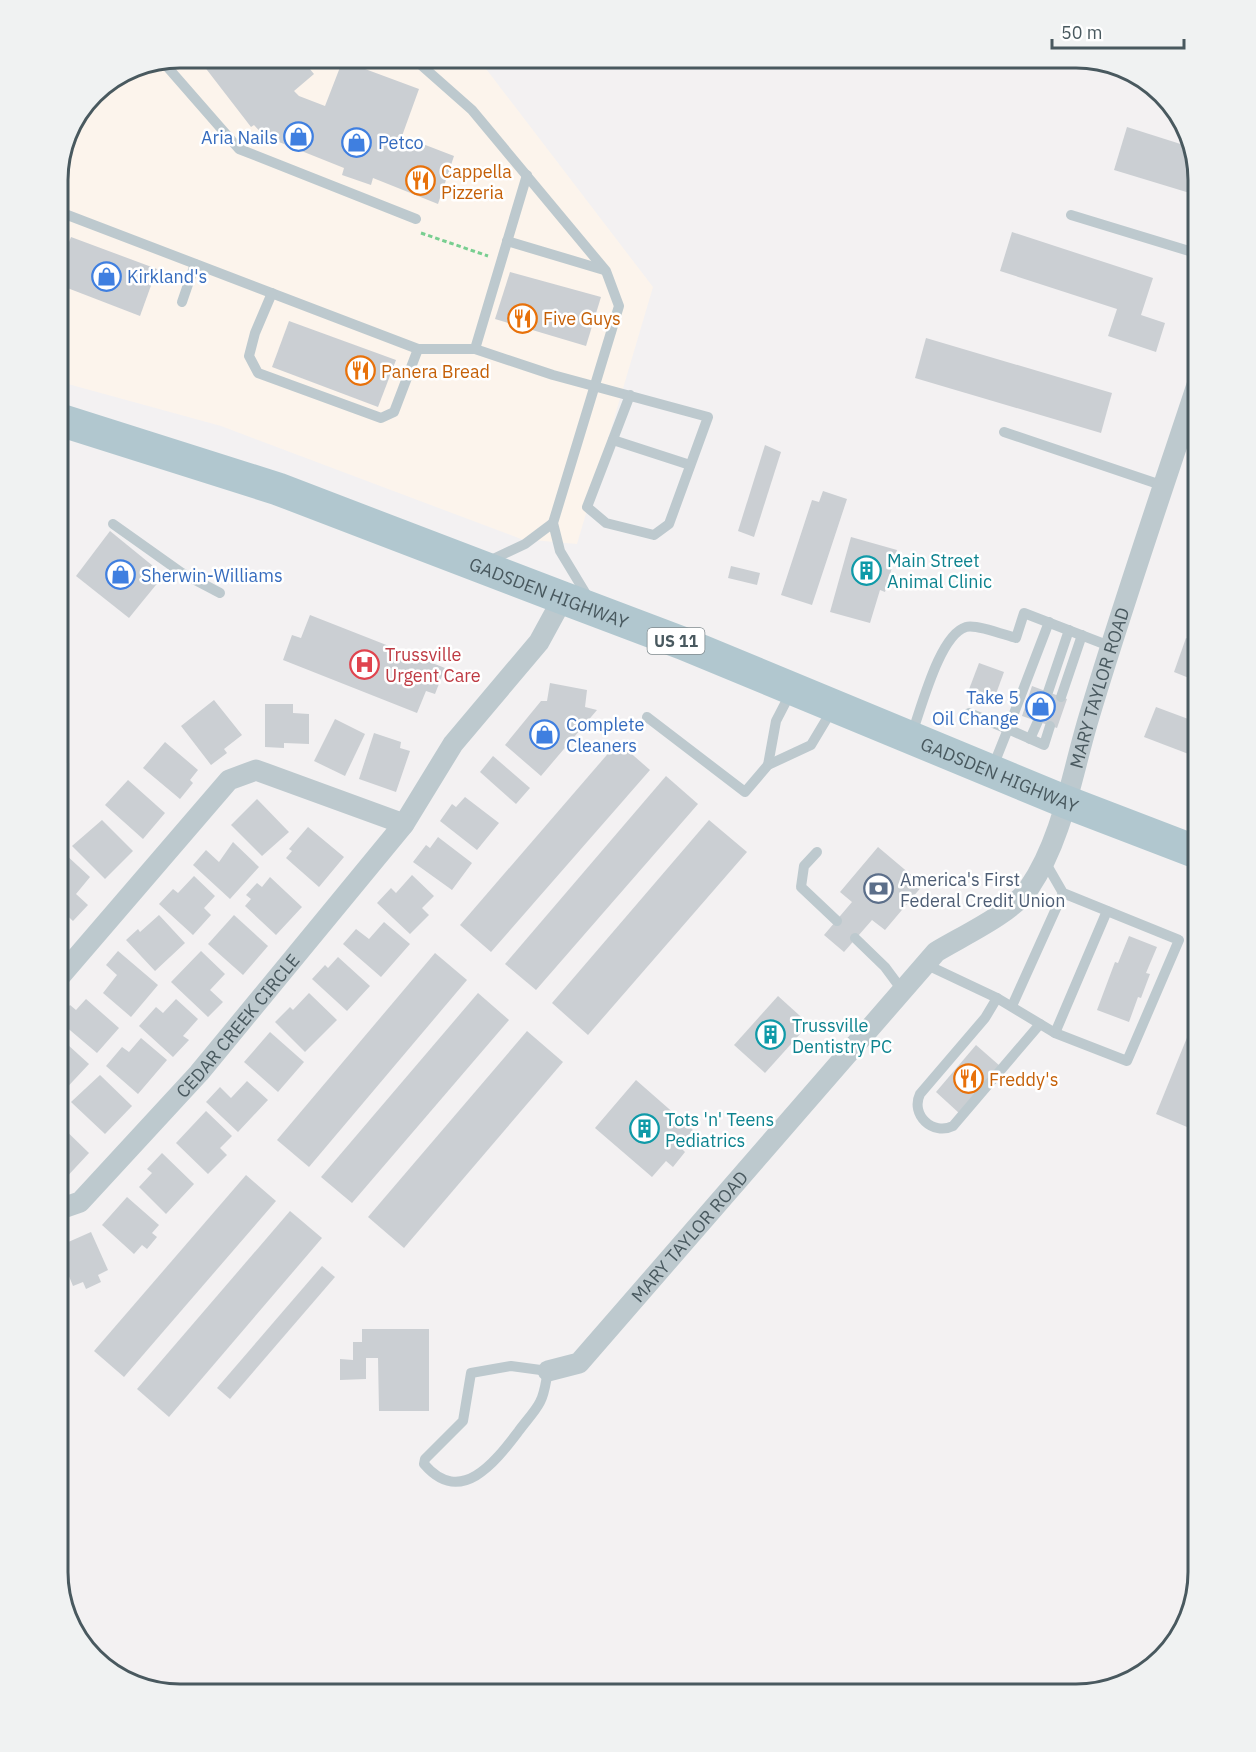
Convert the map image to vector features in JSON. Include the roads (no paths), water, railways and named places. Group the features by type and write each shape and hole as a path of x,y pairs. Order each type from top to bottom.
{"main road":[{"name":"GADSDEN HIGHWAY","path":"68,422 278,489 682,643 991,772 1188,849"}],"street":[{"name":"MARY TAYLOR ROAD","path":"549,1371 579,1363 936,952 1006,910 1029,889 1044,860 1066,802 1112,647 1188,414"},
{"name":"CEDAR CREEK CIRCLE","path":"68,1206 80,1202 199,1073 404,824 453,744 539,642 563,598"},
{"path":"68,967 229,780 242,773 256,770 404,824"}],"lane":[{"path":"169,68 239,149 414,224"},
{"path":"424,68 472,110 606,271 620,306 594,384 553,523 560,551 596,611"},
{"path":"475,349 527,175"},
{"path":"68,215 418,349 475,349 553,375 594,384 708,417 669,524 654,535 606,523 588,507 630,395"},
{"path":"1071,215 1188,251"},
{"path":"507,241 606,271"},
{"path":"182,302 195,264"},
{"path":"272,293 255,333 249,356 258,373 381,418 394,412 418,349"},
{"path":"1004,432 1164,486"},
{"path":"613,440 690,465"},
{"path":"480,566 525,544 553,523"},
{"path":"113,524 182,573 220,594"},
{"path":"910,739 945,646 955,632 969,626 1016,638 1024,613 1112,647"},
{"path":"991,772 1049,622"},
{"path":"1048,692 1069,630"},
{"path":"1060,697 1082,635"},
{"path":"768,765 776,721 792,690"},
{"path":"647,717 745,792 768,765 811,745 834,707"},
{"path":"969,713 1044,745 1050,726"},
{"path":"1030,739 1038,721"},
{"path":"817,852 804,866 801,887 837,921"},
{"path":"925,964 1012,1006 1054,1033 1127,1061 1179,940 1064,892 1044,860"},
{"path":"1012,1006 1064,892"},
{"path":"1054,1033 1107,911"},
{"path":"855,938 885,967 902,990"},
{"path":"997,998 985,1018 920,1094 916,1107 918,1113 932,1126 947,1129 953,1126 1040,1024"},
{"path":"511,1366 549,1371 541,1401 488,1469 473,1478 458,1480 441,1478 424,1464 425,1459 463,1421 471,1373 511,1366"}],"place":[{"name":"Aria Nails","path":"299,137"},
{"name":"Petco","path":"357,142"},
{"name":"Cappella Pizzeria","path":"420,181"},
{"name":"Kirkland's","path":"106,276"},
{"name":"Five Guys","path":"522,318"},
{"name":"Panera Bread","path":"360,371"},
{"name":"Main Street Animal Clinic","path":"866,570"},
{"name":"Sherwin-Williams","path":"120,575"},
{"name":"Trussville Urgent Care","path":"364,664"},
{"name":"Take 5 Oil Change","path":"1040,707"},
{"name":"Complete Cleaners","path":"545,734"},
{"name":"America's First Federal Credit Union","path":"879,889"},
{"name":"Trussville Dentistry PC","path":"771,1035"},
{"name":"Freddy's","path":"968,1079"},
{"name":"Tots 'n' Teens Pediatrics","path":"644,1129"}]}
